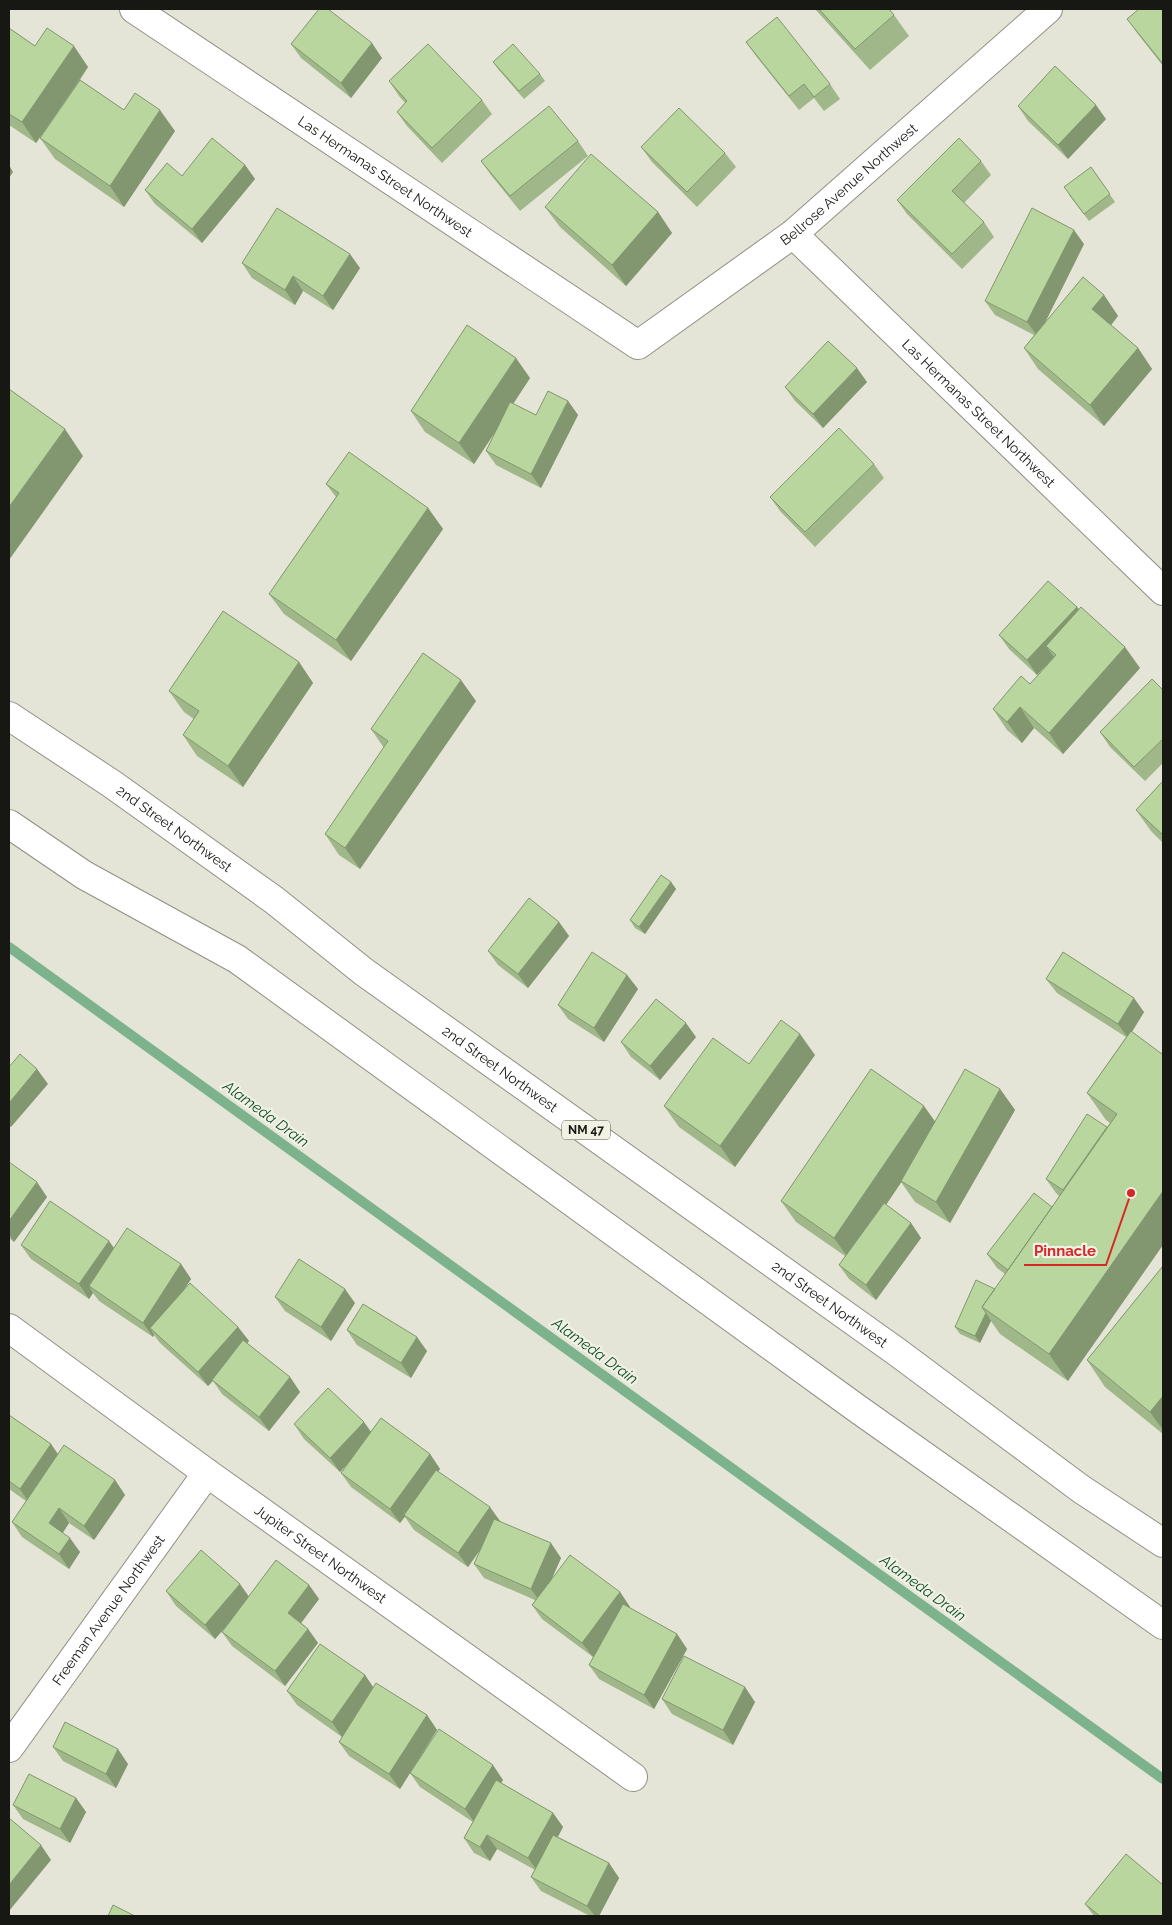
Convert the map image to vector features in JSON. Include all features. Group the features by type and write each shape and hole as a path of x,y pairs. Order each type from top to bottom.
{"main road":[{"name":"Las Hermanas Street Northwest","path":"134,9 638,345"},
{"name":"Bellrose Avenue Northwest","path":"638,345 792,234 1048,9"},
{"name":"Las Hermanas Street Northwest","path":"792,234 1163,591"},
{"name":"2nd Street Northwest","path":"9,716 112,784 266,894 364,972 897,1352 1081,1489 1163,1543"},
{"path":"9,824 84,875 237,959 855,1407 1163,1625"},
{"name":"Jupiter Street Northwest","path":"9,1328 207,1473 633,1777"},
{"name":"Freeman Avenue Northwest","path":"9,1748 207,1473"}],"building":[{"path":"319,9 328,9 372,43 341,83 291,44"},
{"path":"819,9 889,9 894,15 855,49"},
{"path":"1139,9 1163,9 1163,64 1127,19"},
{"path":"777,17 830,84 814,97 804,84 789,96 746,42"},
{"path":"9,28 35,46 47,28 74,46 22,122 9,114"},
{"path":"428,44 482,100 432,148 397,112 407,101 389,81"},
{"path":"513,44 540,74 519,91 493,62"},
{"path":"1055,66 1096,105 1058,145 1018,106"},
{"path":"80,80 124,110 135,93 160,110 110,186 40,138"},
{"path":"549,106 578,141 510,196 481,161"},
{"path":"679,108 725,153 687,192 641,147"},
{"path":"212,138 245,165 192,229 145,190 167,163 182,176"},
{"path":"959,138 981,161 952,191 984,222 952,254 897,200"},
{"path":"591,154 658,212 612,265 545,207"},
{"path":"1091,167 1110,194 1084,214 1064,187"},
{"path":"277,208 350,254 323,296 293,276 285,290 242,263"},
{"path":"1032,208 1074,230 1027,322 985,301"},
{"path":"1083,277 1104,295 1092,309 1138,348 1090,405 1024,348"},
{"path":"467,325 516,358 459,443 411,411"},
{"path":"828,341 857,368 813,414 785,387"},
{"path":"9,389 65,429 9,507"},
{"path":"548,391 568,401 531,474 486,451 510,402 536,415"},
{"path":"839,428 874,464 805,532 770,497"},
{"path":"349,452 428,508 336,640 269,594 339,493 326,484"},
{"path":"1048,581 1077,607 1027,660 999,635"},
{"path":"1081,607 1125,647 1049,733 1020,707 1007,722 993,709 1021,676 1030,684 1056,655 1046,646"},
{"path":"223,611 299,662 228,766 183,735 199,711 169,691"},
{"path":"423,653 461,680 345,848 325,834 388,741 371,729"},
{"path":"1152,679 1163,690 1163,739 1134,767 1100,732"},
{"path":"1163,781 1163,835 1136,810"},
{"path":"661,875 671,882 639,927 630,920"},
{"path":"529,898 559,922 518,974 488,951"},
{"path":"592,952 627,975 594,1028 558,1005"},
{"path":"1063,952 1134,998 1118,1024 1046,979"},
{"path":"656,999 686,1023 650,1066 621,1042"},
{"path":"781,1020 800,1034 720,1146 664,1106 713,1038 749,1064"},
{"path":"1131,1031 1163,1053 1163,1191 1049,1354 982,1307 1117,1114 1087,1093"},
{"path":"20,1054 37,1069 9,1103 9,1067"},
{"path":"871,1069 924,1106 834,1238 781,1201"},
{"path":"965,1069 1000,1089 936,1202 901,1181"},
{"path":"1087,1114 1107,1127 1063,1190 1046,1179"},
{"path":"9,1162 37,1182 9,1221"},
{"path":"1034,1193 1052,1207 1008,1270 987,1254"},
{"path":"50,1201 109,1241 79,1284 21,1245"},
{"path":"884,1203 911,1223 866,1285 839,1265"},
{"path":"127,1228 181,1264 143,1323 89,1286"},
{"path":"299,1259 345,1289 321,1327 275,1297"},
{"path":"1163,1266 1163,1396 1150,1412 1087,1360"},
{"path":"976,1280 995,1289 982,1307 986,1313 975,1336 955,1327"},
{"path":"190,1283 238,1327 198,1372 150,1328"},
{"path":"363,1304 417,1337 401,1363 347,1330"},
{"path":"243,1340 290,1377 259,1417 212,1380"},
{"path":"328,1388 364,1422 330,1458 294,1424"},
{"path":"9,1415 51,1444 20,1489 9,1481"},
{"path":"381,1418 430,1454 390,1509 341,1473"},
{"path":"64,1445 115,1480 84,1526 59,1508 49,1523 70,1538 59,1554 12,1522"},
{"path":"436,1470 490,1507 458,1553 404,1515"},
{"path":"494,1519 551,1543 531,1589 474,1564"},
{"path":"201,1550 240,1584 205,1625 166,1591"},
{"path":"570,1555 620,1592 582,1643 532,1605"},
{"path":"276,1560 309,1585 288,1613 308,1629 275,1671 222,1632"},
{"path":"623,1604 677,1634 644,1695 589,1665"},
{"path":"320,1644 365,1675 332,1722 287,1691"},
{"path":"684,1656 745,1687 723,1730 662,1699"},
{"path":"376,1683 427,1715 389,1774 339,1742"},
{"path":"65,1722 118,1749 106,1774 53,1747"},
{"path":"439,1729 493,1765 465,1809 410,1773"},
{"path":"29,1774 76,1798 60,1829 13,1805"},
{"path":"496,1780 553,1813 528,1858 487,1835 480,1847 464,1838"},
{"path":"9,1818 41,1845 9,1885"},
{"path":"553,1835 609,1863 587,1906 531,1877"},
{"path":"1126,1854 1163,1885 1163,1916 1100,1916 1085,1904"},
{"path":"113,1905 135,1916 108,1916"}],"waterway":[{"name":"Alameda Drain","path":"9,947 1163,1779"}],"place":[{"name":"Pinnacle","path":"1131,1193"}]}
